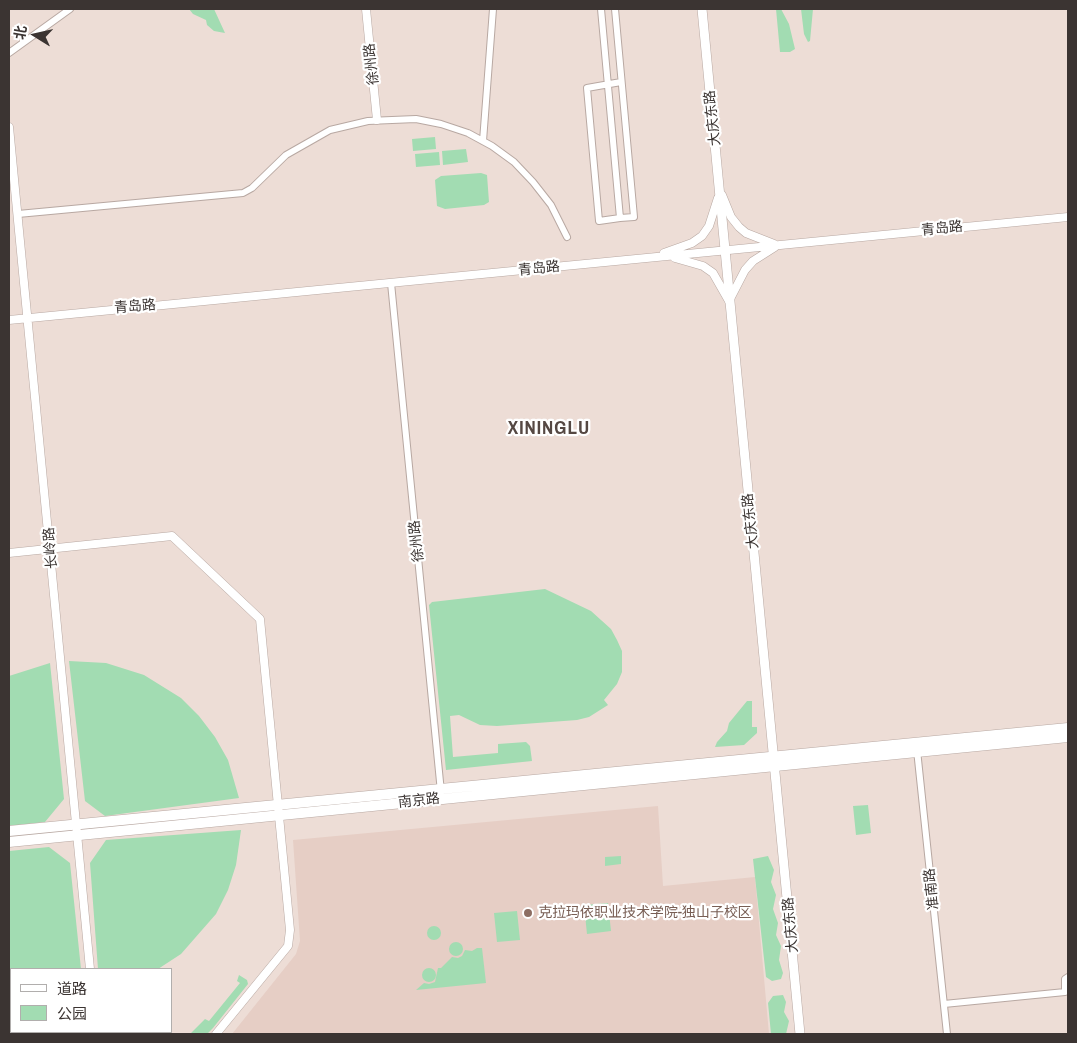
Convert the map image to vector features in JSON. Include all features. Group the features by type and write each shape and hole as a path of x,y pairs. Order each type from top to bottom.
{"main road":[{"name":"大庆东路","path":"702,9 726,251 729,301 779,759 800,1034"},
{"path":"917,747 1068,728"},
{"path":"779,759 1068,737"},
{"name":"南京路","path":"9,842 278,810 779,759 829,760 917,747"},
{"name":"南京路","path":"9,831 77,824 278,810"}],"street":[{"path":"9,53 70,9"},
{"name":"徐州路","path":"366,9 377,120"},
{"path":"483,141 493,9"},
{"path":"601,9 620,218"},
{"path":"614,9 634,217 598,221 587,88 621,82"},
{"path":"18,214 243,192 252,188 286,155 305,142 330,130 377,120 416,119 441,124 468,133 514,162 551,205 567,237"},
{"name":"长岭路","path":"9,127 90,968"},
{"path":"614,157 627,155"},
{"path":"720,191 730,217 739,227 764,242 778,246"},
{"path":"650,257 692,243 702,236 715,213 720,191"},
{"name":"青岛路","path":"9,320 1068,217"},
{"path":"729,301 745,270 753,260 778,246"},
{"path":"650,257 676,258 703,266 713,273 729,301"},
{"name":"徐州路","path":"391,282 441,794"},
{"path":"9,553 172,536 260,619 290,930 288,946 216,1034"},
{"name":"准南路","path":"917,747 947,1034"},
{"path":"944,1004 1065,992 1065,979 1068,977"}],"shaded area":[{"name":"克拉玛依职业技术学院-独山子校区","path":"658,806 663,886 755,877 769,1034 232,1034 296,954 300,941 293,840"}],"green space":[{"path":"189,9 214,9 225,33 214,31 207,25 206,20 193,14"},
{"path":"776,9 781,9 789,24 795,49 790,52 780,52"},
{"path":"801,9 813,9 810,41 808,42 804,34"},
{"path":"435,137 436,149 413,151 412,139"},
{"path":"466,149 468,162 443,165 442,151"},
{"path":"439,152 440,165 416,167 415,154"},
{"path":"481,173 487,175 489,202 484,205 445,209 437,206 435,180 441,176"},
{"path":"545,589 591,611 611,629 617,640 622,651 622,672 617,684 604,700 608,705 589,717 577,720 497,726 480,725 459,715 450,716 453,757 498,753 498,744 526,742 530,746 532,761 446,770 429,605 432,602"},
{"path":"69,661 106,663 144,675 181,698 199,716 215,737 228,760 239,798 105,816 85,801"},
{"path":"50,663 64,799 45,822 9,826 9,676"},
{"path":"747,701 752,701 752,727 757,727 757,733 744,745 715,747 727,731 729,723"},
{"path":"868,805 871,833 856,835 853,806"},
{"path":"241,830 236,865 228,890 216,914 181,954 160,968 98,968 90,863 106,840"},
{"path":"49,847 70,863 81,968 10,968 9,976 9,851"},
{"path":"621,856 621,864 605,866 605,857"},
{"path":"768,856 774,870 771,882 776,895 773,909 778,923 776,935 781,946 779,960 783,973 781,979 772,981 766,977 753,859"},
{"path":"608,903 611,931 587,934 584,905"},
{"path":"517,911 520,940 497,942 494,913"},
{"path":"434,926 439,928 441,933 439,938 434,940 429,938 427,933 429,928"},
{"path":"456,942 461,944 463,949 461,954 456,956 451,954 449,949 451,944"},
{"path":"482,948 486,983 416,990 424,983 435,982 438,968 441,968 452,957 458,958 462,956 465,950 472,951"},
{"path":"429,968 434,970 436,975 434,980 429,982 424,980 422,975 424,970"},
{"path":"239,975 247,980 248,984 213,1028 207,1034 190,1034 205,1019 209,1021 240,983 237,981"},
{"path":"783,995 786,1002 784,1012 789,1021 786,1034 771,1034 768,1003 773,996"}],"place":[{"name":"克拉玛依职业技术学院-独山子校区","path":"528,913"}],"district":[{"name":"XININGLU","path":"549,429"}]}
